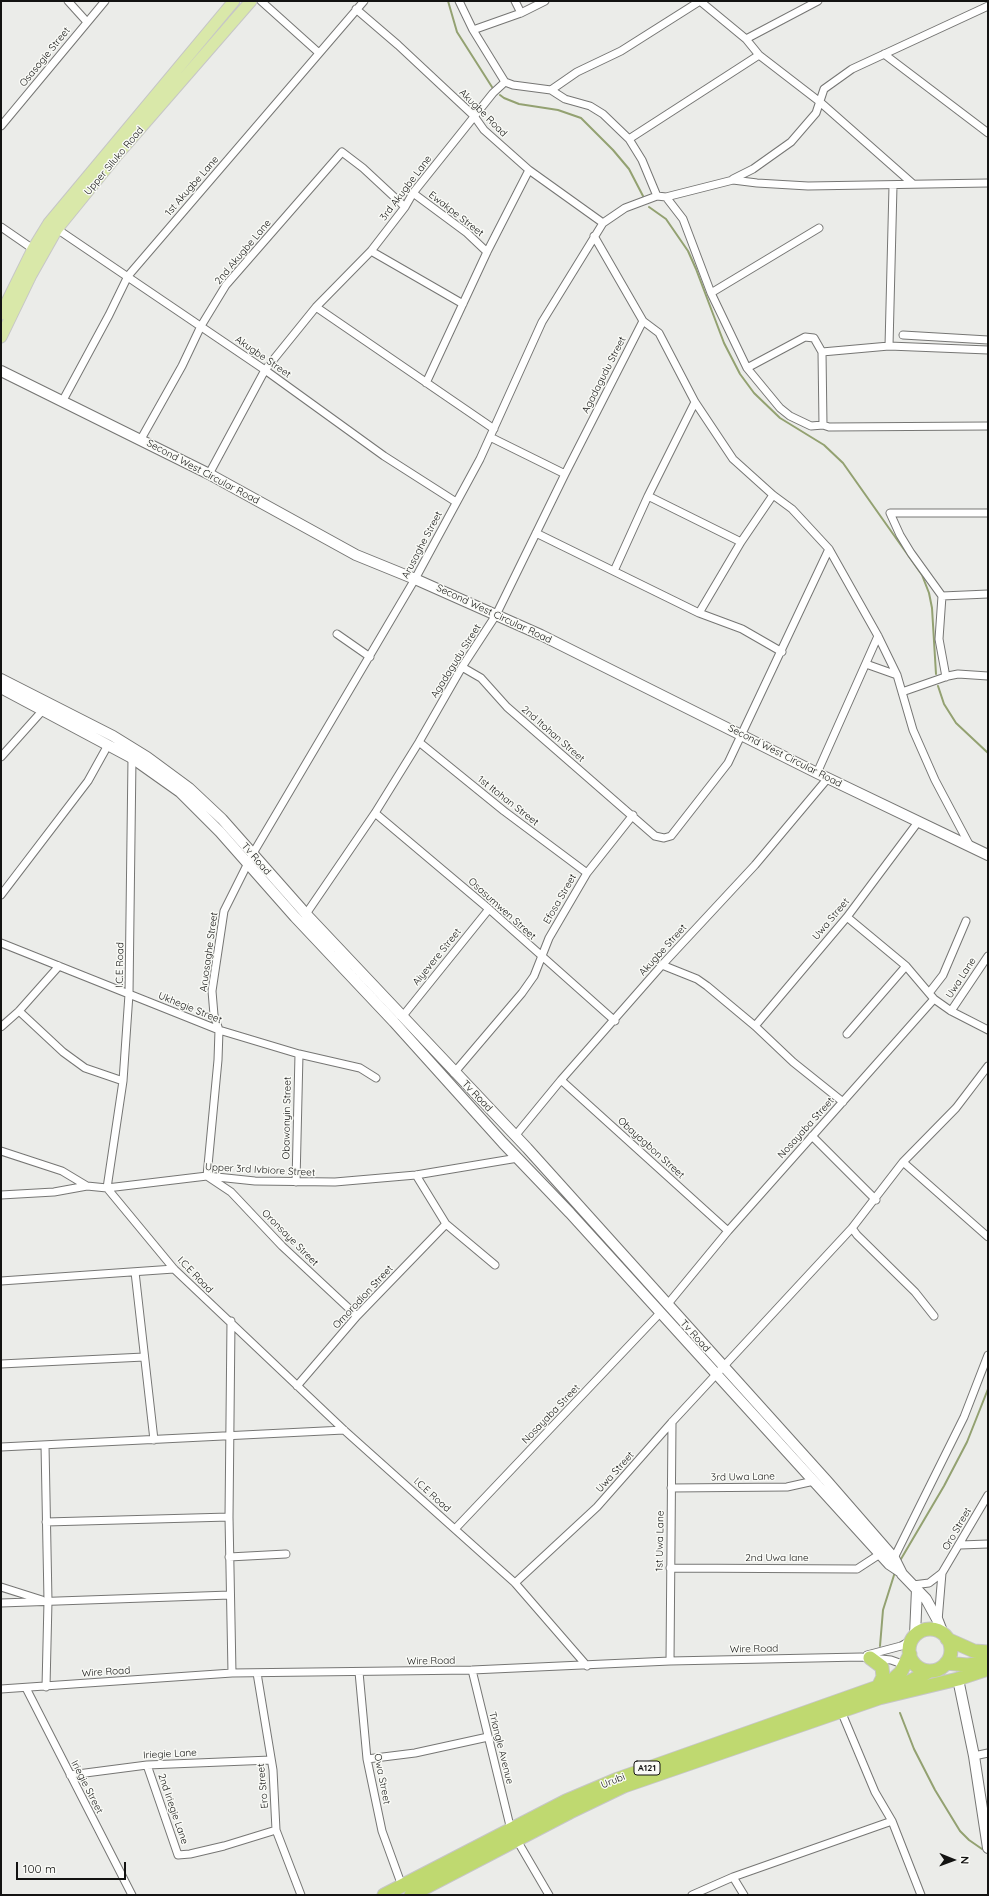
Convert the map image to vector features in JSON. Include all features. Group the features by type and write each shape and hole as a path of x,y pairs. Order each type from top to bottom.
{"highway":[{"path":"930,1671 919,1668 910,1661 914,1638 921,1631 929,1629 974,1651 988,1652"},
{"path":"945,1636 950,1652 946,1664"},
{"path":"865,1657 882,1666 883,1677 879,1693"},
{"name":"Urubi","path":"384,1895 406,1890 513,1835 624,1786 858,1705 879,1693 910,1661"},
{"name":"A121","path":"879,1693 901,1685 930,1671 936,1670 946,1664 967,1665 988,1663"},
{"name":"A121","path":"879,1693 958,1679 988,1669"},
{"name":"Urubi","path":"513,1835 566,1801 618,1779 879,1693"}],"main road":[{"name":"Upper Siluko Road","path":"1,314 32,249 49,223 88,174 234,1"},
{"name":"Upper Siluko Road","path":"1,337 34,269 57,229 118,154 251,1"}],"street":[{"path":"68,1 87,22"},
{"name":"Osasogie Street","path":"1,126 105,1"},
{"path":"261,1 319,53"},
{"name":"1st Akugbe Lane","path":"62,402 109,315 128,276 364,1"},
{"path":"459,1 473,30 505,82 513,85 551,90 565,99 590,106 603,114 629,140 642,160 657,196"},
{"path":"516,1 520,13"},
{"path":"473,30 520,13 545,1"},
{"path":"551,90 577,72 621,50 700,1 746,39 759,55 820,102 913,184"},
{"path":"746,39 818,1"},
{"path":"603,223 625,208 657,196 666,197 733,180 753,169 791,142 816,113 824,89 852,69 988,6"},
{"name":"Akugbe Road","path":"356,9 474,116 484,130 529,170 603,223"},
{"path":"884,54 988,133"},
{"path":"629,140 759,55"},
{"name":"3rd Akugbe Lane","path":"210,474 265,370 316,307 371,251 405,207 413,193 474,116 505,82"},
{"name":"2nd Akugbe Lane","path":"141,439 182,366 200,326 226,285 342,152 363,168 405,207"},
{"path":"426,383 487,252 529,170"},
{"path":"733,180 757,184 808,186 894,186 913,184 988,183"},
{"path":"890,346 894,186"},
{"name":"Ewakpe Street","path":"413,193 467,234 487,252"},
{"path":"666,197 683,219 711,293 747,368 780,408 790,416 811,426 823,425 829,427 988,426"},
{"name":"Arusaghe Street","path":"250,859 416,579 494,429 542,322 603,223"},
{"path":"1,227 32,249"},
{"path":"711,293 819,228"},
{"name":"Akugbe Street","path":"57,229 265,370 384,456 456,502"},
{"path":"594,236 643,321 659,333 696,402 734,459 773,495 792,509 829,549 878,636 897,675 913,730 936,780 970,846"},
{"path":"371,251 463,304"},
{"path":"316,307 494,429"},
{"name":"Agadagudu Street","path":"306,914 375,812 419,742 462,668 496,615 565,474 643,321"},
{"path":"903,335 988,340"},
{"path":"747,368 804,337 814,338 822,352 823,425"},
{"path":"822,352 890,346 988,349"},
{"name":"Second West Circular Road","path":"1,371 210,474 356,555 416,579 541,635 817,773 988,855"},
{"path":"614,572 648,496 696,402"},
{"path":"490,437 565,474"},
{"path":"699,613 741,542 773,495"},
{"path":"648,496 741,542"},
{"path":"946,677 939,639 942,596 911,553 900,535 890,512 988,513"},
{"path":"536,533 699,613 742,629 782,652"},
{"path":"743,735 829,549"},
{"path":"942,596 988,594"},
{"path":"337,634 370,657"},
{"path":"817,773 878,636"},
{"path":"866,664 897,675"},
{"name":"2nd Itohan Street","path":"462,668 481,678 507,708 655,836 664,838 671,836 728,763 743,735"},
{"path":"902,692 958,674 988,676"},
{"name":"Tv Road","path":"1,679 113,736 148,757 200,798 222,819 250,859 296,917 548,1190 664,1308"},
{"name":"Tv Road","path":"1,688 132,758 180,792 306,914 556,1181 814,1481 889,1564 915,1587 931,1607 945,1636"},
{"path":"1,757 43,710"},
{"name":"1st Itohan Street","path":"419,742 504,811 587,873"},
{"path":"1,895 88,781 108,745"},
{"name":"I.C.E Road","path":"132,758 129,994 123,1081 107,1188 174,1269 344,1430 515,1583 587,1666"},
{"name":"Akugbe Street","path":"515,1136 561,1080 615,1021 662,965 755,865 828,778"},
{"name":"Osasumwen Street","path":"375,812 489,909 541,957 615,1021"},
{"name":"Efosa Street","path":"454,1073 522,993 534,976 549,938 587,873 633,816"},
{"name":"Uwa Street","path":"756,1026 847,917 918,822"},
{"name":"Aruosaghe Street","path":"207,1176 218,1060 219,1030 214,1015 212,991 224,911 250,859"},
{"name":"Aiyevere Street","path":"402,1017 489,909"},
{"path":"847,917 906,966 934,999 951,1011 988,1030"},
{"path":"929,993 946,970 966,921"},
{"name":"Ukhegie Street","path":"1,943 219,1030 299,1054 360,1068 376,1078"},
{"name":"Uwa Lane","path":"951,1011 988,956"},
{"path":"662,965 697,979 756,1026 793,1062 843,1102"},
{"path":"1,1027 19,1011 59,966"},
{"path":"847,1034 906,966"},
{"name":"Nosayaba Street","path":"455,1529 664,1308 728,1231 934,999"},
{"path":"19,1011 63,1052 85,1068 123,1081"},
{"name":"Obawonyin Street","path":"296,1182 299,1054"},
{"name":"Uwa Street","path":"515,1583 597,1507 672,1422 852,1228 876,1200 903,1162 956,1108 988,1066"},
{"name":"Obayagbon Street","path":"561,1080 728,1231"},
{"path":"812,1136 876,1200"},
{"path":"1,1151 62,1171 87,1186"},
{"name":"Upper 3rd Ivbiore Street","path":"1,1195 54,1192 87,1186 107,1188 207,1176 296,1182 335,1182 416,1175 518,1158"},
{"path":"903,1162 988,1237"},
{"path":"416,1175 446,1224 495,1265"},
{"name":"Oronsaye Street","path":"207,1176 231,1192 282,1246 357,1316"},
{"path":"548,1190 556,1181"},
{"name":"Omorodion Street","path":"297,1386 357,1316 446,1224"},
{"path":"852,1228 857,1236 914,1292 934,1316"},
{"path":"1,1280 174,1269"},
{"path":"135,1272 154,1440"},
{"path":"231,1322 229,1557 232,1673"},
{"path":"894,1558 964,1418 988,1355"},
{"path":"1,1364 144,1357"},
{"name":"Tv Road","path":"720,1372 816,1469 894,1558 902,1574"},
{"name":"1st Uwa Lane","path":"670,1661 672,1422"},
{"path":"1,1447 344,1430"},
{"path":"45,1445 48,1601 46,1687"},
{"name":"3rd Uwa Lane","path":"671,1488 787,1487 814,1481"},
{"name":"Oro Street","path":"915,1587 929,1583 942,1573 960,1545 988,1495"},
{"path":"46,1522 229,1517"},
{"path":"960,1545 988,1544"},
{"path":"229,1557 286,1554"},
{"name":"2nd Uwa lane","path":"670,1568 857,1569 880,1554"},
{"name":"Oro Street","path":"938,1621 942,1573"},
{"path":"914,1638 915,1587"},
{"path":"1,1588 48,1601"},
{"path":"1,1603 230,1595"},
{"name":"Wire Road","path":"865,1657 901,1646 914,1638"},
{"name":"Wire Road","path":"1,1689 232,1673 472,1670 587,1666 670,1661 865,1657 910,1661"},
{"name":"Triangle Avenue","path":"472,1670 513,1835 549,1895"},
{"name":"Owa Street","path":"359,1672 367,1759 382,1831 406,1890"},
{"name":"Ero Street","path":"257,1673 273,1770 276,1830 301,1895"},
{"path":"958,1679 974,1756 988,1843"},
{"name":"Iriegie Street","path":"26,1688 132,1895"},
{"path":"841,1711 875,1792 892,1821 921,1895"},
{"path":"367,1759 415,1753 488,1737"},
{"path":"974,1756 988,1753"},
{"name":"Iriegie Lane","path":"70,1775 147,1765 271,1760"},
{"name":"2nd Iriegie Lane","path":"147,1765 178,1855 190,1854 224,1846 276,1830"},
{"path":"692,1895 733,1877 892,1821"},
{"path":"733,1877 744,1895"}],"waterway":[{"path":"448,1 457,32 492,87"},
{"path":"500,95 519,104 558,110 581,118 613,150 629,169 643,196"},
{"path":"649,207 666,219 688,251 724,343 740,374 754,393 780,418 824,445 843,463 922,575 929,593 932,608 936,674"},
{"path":"938,686 944,704 956,723 988,753"},
{"path":"901,1559 944,1486 967,1442 988,1389"},
{"path":"880,1646 883,1610 895,1572"},
{"path":"900,1713 914,1749 935,1790 960,1831 969,1840 982,1849"}]}
